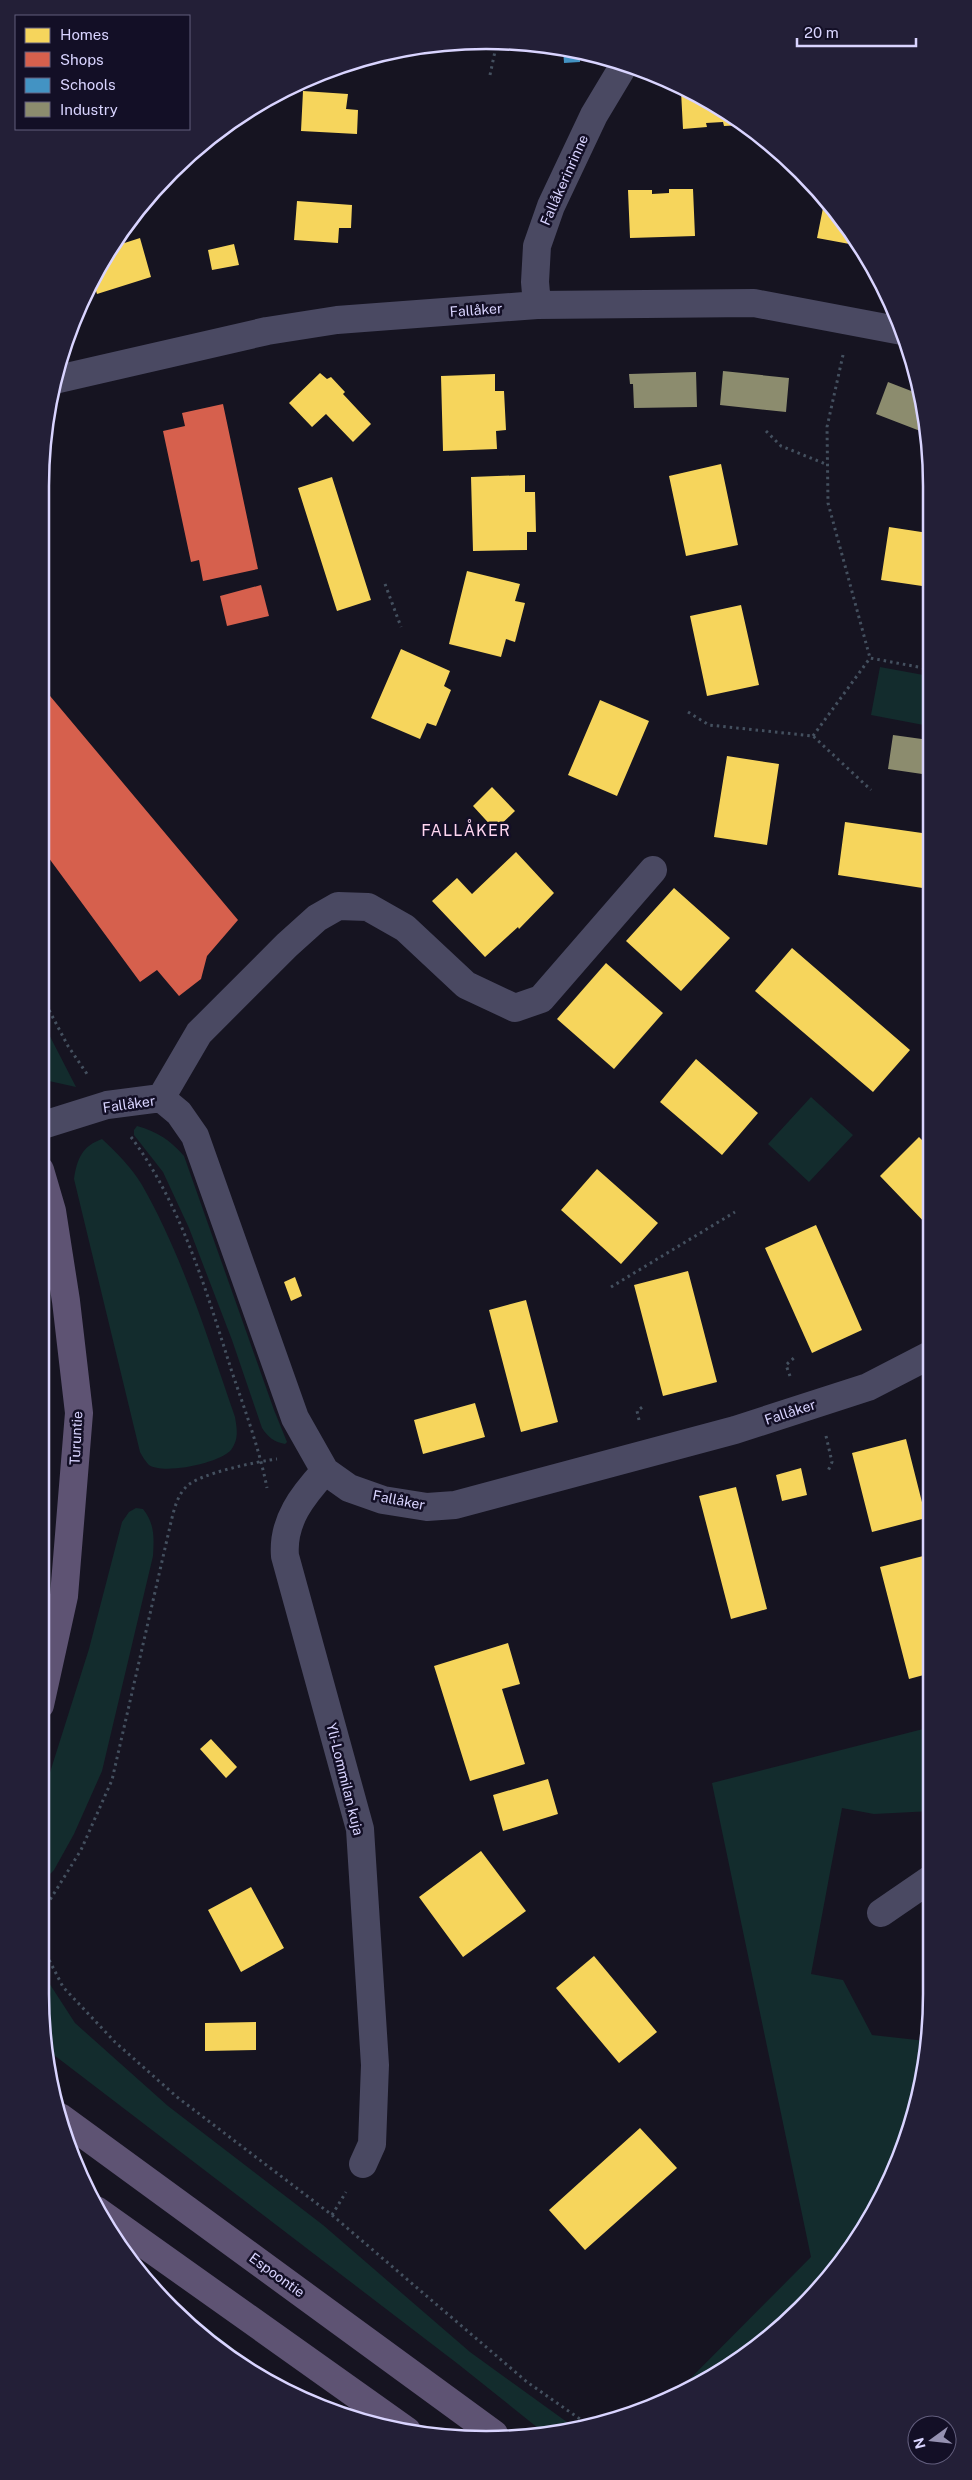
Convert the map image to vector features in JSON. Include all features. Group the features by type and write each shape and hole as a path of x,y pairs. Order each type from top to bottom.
{"main road":[{"name":"Turuntie","path":"49,1201 66,1301 79,1413 64,1596 49,1664"},
{"name":"Espoontie","path":"69,2123 490,2431"},
{"path":"112,2222 393,2421"}],"street":[{"name":"Fallåkerinrinne","path":"537,305 535,282 537,246 551,206 594,115 621,70"},
{"name":"Fallåker","path":"63,378 267,331 337,320 537,305 754,303 894,329"},
{"path":"161,1098 199,1033 286,945 317,918 338,906 368,907 406,928 466,985 515,1008 541,999 653,870"},
{"name":"Fallåker","path":"49,1123 107,1105 161,1098 179,1113 194,1136 318,1479 383,1500 427,1507 455,1504 735,1430 868,1387 923,1359"},
{"name":"Yli-Lommilan kuja","path":"318,1479 289,1519 284,1543 285,1556 360,1829 375,2065 372,2144 363,2164"},
{"path":"881,1913 923,1884"}],"path":[{"path":"490,75 495,49"},
{"path":"850,320 827,427 828,503 870,658"},
{"path":"766,431 781,446 828,465"},
{"path":"385,584 401,627"},
{"path":"870,658 923,668"},
{"path":"813,736 870,658"},
{"path":"688,712 709,726 813,736 871,790"},
{"path":"49,1010 68,1046 107,1105 147,1158 180,1225 214,1314 261,1460 273,1523 284,1543"},
{"path":"610,1286 735,1212"},
{"path":"824,1430 832,1462 828,1471"},
{"path":"49,1902 82,1850 112,1780 171,1522 178,1500 186,1486 201,1477 261,1460 280,1459 318,1479"},
{"path":"49,1959 64,1987 115,2042 177,2097 332,2215 527,2382 582,2420"}],"green space":[{"path":"880,667 923,675 923,725 871,715"},
{"path":"49,1034 76,1087 49,1081"},
{"path":"811,1097 853,1135 809,1182 768,1144"},
{"path":"137,1126 163,1137 184,1156 287,1442 285,1444 272,1439 262,1428 232,1340 189,1228 163,1172 134,1135 134,1130"},
{"path":"102,1139 134,1172 157,1212 205,1328 235,1417 237,1430 234,1446 225,1455 216,1459 179,1468 156,1468 149,1465 140,1452 74,1179 79,1159 85,1149"},
{"path":"136,1508 143,1509 150,1520 153,1537 153,1556 102,1771 74,1834 54,1870 49,1875 49,1776 89,1649 122,1522 129,1512"},
{"path":"923,1729 923,1811 874,1814 842,1808 811,1974 843,1980 872,2035 921,2040 915,2079 900,2135 878,2187 850,2237 815,2282 774,2323 729,2358 687,2382 811,2257 712,1783"},
{"path":"49,1983 75,2023 168,2106 323,2225 470,2352 569,2423 538,2428 458,2364 53,2054"},
{"path":"187,2313 253,2364 220,2341"}],"building: Homes":[{"path":"303,91 348,94 346,109 358,110 357,134 301,131"},
{"path":"681,95 705,107 734,126 724,126 723,122 706,123 707,127 683,129"},
{"path":"669,189 693,189 695,236 630,238 628,190 652,190 652,194 669,193"},
{"path":"297,201 352,205 351,228 339,228 338,243 294,240"},
{"path":"823,208 851,244 817,238"},
{"path":"140,238 151,277 97,294 96,290 121,244"},
{"path":"234,244 239,265 212,270 208,250"},
{"path":"320,373 327,379 331,377 345,392 343,394 371,424 353,442 326,414 312,427 289,403"},
{"path":"495,374 495,391 504,391 506,430 496,431 497,449 443,451 441,376"},
{"path":"721,464 738,545 686,556 669,476"},
{"path":"525,475 525,492 535,492 536,532 527,532 527,550 473,551 471,477"},
{"path":"332,477 371,600 337,611 298,488"},
{"path":"889,527 923,532 923,586 881,580"},
{"path":"467,571 520,584 515,601 525,603 515,642 506,639 501,657 449,644"},
{"path":"741,605 759,685 707,696 690,616"},
{"path":"401,649 450,671 444,686 451,690 436,726 427,723 420,739 371,718"},
{"path":"600,700 649,721 617,796 568,775"},
{"path":"727,756 779,764 767,845 714,837"},
{"path":"492,787 515,811 495,830 473,806"},
{"path":"845,822 923,833 923,888 838,875"},
{"path":"516,852 554,893 519,929 518,927 485,957 432,901 457,878 472,894"},
{"path":"674,888 730,938 681,991 626,941"},
{"path":"792,948 910,1050 873,1092 755,991"},
{"path":"606,963 663,1013 614,1069 557,1019"},
{"path":"696,1059 758,1113 722,1155 660,1102"},
{"path":"919,1137 923,1141 923,1221 880,1176"},
{"path":"597,1169 658,1223 621,1264 561,1210"},
{"path":"816,1225 862,1330 812,1353 765,1248"},
{"path":"688,1271 717,1382 663,1396 634,1285"},
{"path":"295,1277 302,1296 291,1301 284,1282"},
{"path":"526,1300 558,1422 521,1432 489,1310"},
{"path":"475,1403 485,1437 423,1454 414,1420"},
{"path":"906,1439 923,1506 923,1519 872,1532 852,1453"},
{"path":"801,1468 807,1495 782,1501 776,1475"},
{"path":"736,1487 767,1609 731,1619 699,1496"},
{"path":"923,1556 923,1675 909,1679 880,1567"},
{"path":"508,1643 520,1684 502,1689 525,1764 470,1781 434,1666"},
{"path":"211,1739 237,1767 226,1778 200,1749"},
{"path":"548,1779 558,1814 503,1831 493,1795"},
{"path":"481,1851 526,1911 463,1957 419,1897"},
{"path":"251,1887 284,1948 241,1972 208,1910"},
{"path":"594,1956 657,2032 619,2063 556,1988"},
{"path":"256,2022 256,2050 205,2051 205,2023"},
{"path":"640,2128 677,2168 585,2250 549,2210"}],"building: Shops":[{"path":"223,404 258,569 203,581 199,560 191,562 163,431 185,426 182,413"},
{"path":"261,585 269,616 227,626 220,596"},
{"path":"49,695 238,920 207,956 201,979 179,996 157,970 140,982 49,858"}],"building: Schools":[{"path":"563,56 580,59 580,62 564,63"}],"building: Industry":[{"path":"723,371 789,378 786,412 720,405"},
{"path":"696,372 697,407 634,408 633,384 630,384 629,374"},
{"path":"888,382 913,392 920,431 876,414"},
{"path":"893,735 923,739 923,774 888,769"}],"district":[{"name":"FALLÅKER","path":"466,830"}]}
